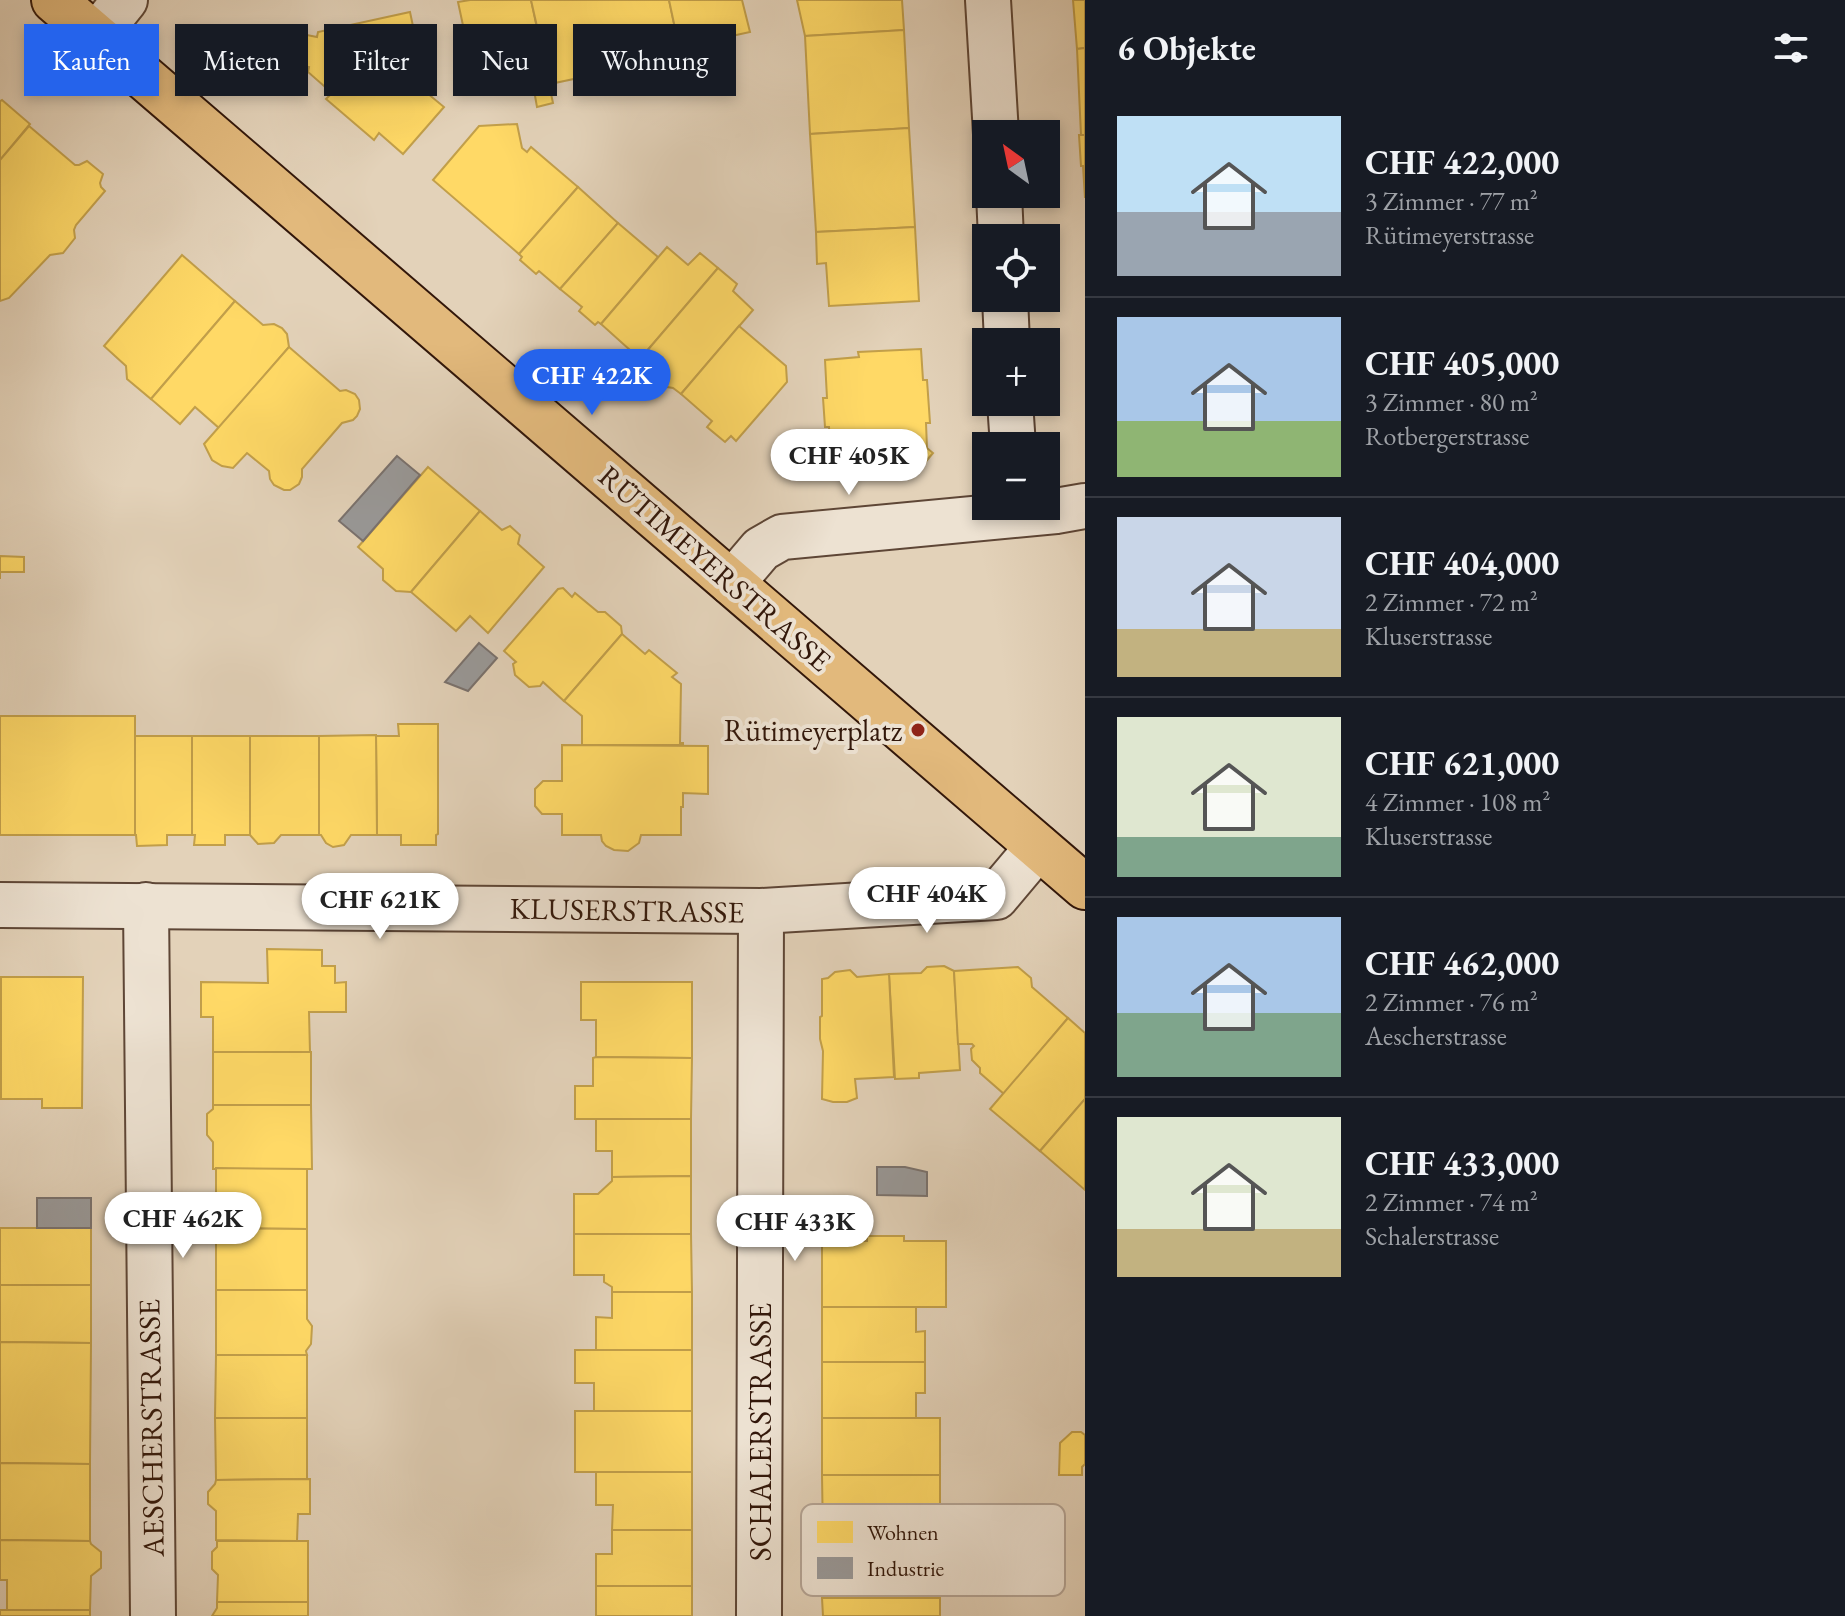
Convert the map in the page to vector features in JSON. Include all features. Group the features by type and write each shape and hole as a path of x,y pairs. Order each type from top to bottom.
{"main road":[{"name":"RÜTIMEYERSTRASSE","path":"54,0 82,24"},
{"name":"RÜTIMEYERSTRASSE","path":"159,90 1085,887"}],"street":[{"path":"106,24 125,0"},
{"path":"988,0 995,120"},
{"path":"1060,510 1085,506"},
{"path":"732,583 761,549 782,537 972,515"},
{"name":"KLUSERSTRASSE","path":"0,905 761,911 996,897 1038,847"},
{"name":"AESCHERSTRASSE","path":"146,905 153,1616"},
{"name":"SCHALERSTRASSE","path":"759,1616 761,911"}],"building: Wohnen":[{"path":"531,0 536,24 463,24 458,2"},
{"path":"531,0 669,0 674,24 573,24 573,79 557,83 557,24 536,24"},
{"path":"669,0 742,0 750,32 736,35 736,24 674,24"},
{"path":"797,0 902,0 904,30 805,36"},
{"path":"1073,0 1085,0 1085,48 1077,49"},
{"path":"410,12 413,24 355,24"},
{"path":"904,30 909,128 810,134 805,36"},
{"path":"324,31 324,86 308,72 308,35 317,37 318,32"},
{"path":"1085,48 1085,135 1081,135 1077,49"},
{"path":"329,96 431,96 444,107 403,154 379,133 374,140 326,99"},
{"path":"535,96 552,96 553,103 537,107"},
{"path":"0,101 30,124 0,160"},
{"path":"517,124 522,148 527,152 531,147 578,187 519,254 433,180 479,126"},
{"path":"29,126 75,165 87,161 103,174 100,183 105,191 76,225 75,238 63,253 50,255 9,298 0,301 0,160"},
{"path":"909,128 915,227 816,232 810,134"},
{"path":"1079,135 1085,135 1085,198 1083,166"},
{"path":"578,187 618,223 560,289 539,271 536,274 520,260 522,257 519,254"},
{"path":"618,223 658,257 601,324 598,322 595,325 579,311 582,307 560,289"},
{"path":"915,227 919,301 829,306 826,263 817,264 816,232"},
{"path":"667,247 688,265 700,253 718,268 640,359 601,324"},
{"path":"182,255 235,301 151,399 127,379 126,366 104,346"},
{"path":"718,268 737,284 733,291 753,310 681,394 667,387 659,380 658,374 640,359"},
{"path":"235,301 263,325 274,324 282,328 287,334 289,347 219,428 195,407 180,424 151,399"},
{"path":"739,326 786,366 787,382 736,441 731,436 725,442 707,427 712,421 681,394"},
{"path":"289,347 340,391 355,394 360,409 353,420 342,423 302,469 299,484 284,490 274,485 269,471 247,453 233,468 222,466 212,460 204,444"},
{"path":"921,349 930,423 926,423 927,448 933,453 922,466 916,461 891,462 891,474 853,476 852,464 831,465 829,427 825,427 823,398 827,398 825,360 859,357 858,352"},
{"path":"428,467 480,511 411,592 396,591 383,580 383,569 358,547"},
{"path":"480,511 502,530 510,526 520,535 518,544 544,567 488,633 470,616 456,631 411,592"},
{"path":"0,556 24,557 24,572 0,572"},
{"path":"563,588 572,597 575,593 598,612 605,612 621,626 622,634 564,701 543,682 540,686 529,687 515,675 513,664 516,662 504,651 558,589"},
{"path":"622,634 645,654 649,650 677,673 672,677 681,684 680,743 683,745 582,745 582,716 564,701"},
{"path":"0,716 135,716 135,835 0,835"},
{"path":"398,724 438,724 436,845 401,845 401,835 377,835 376,736 399,736"},
{"path":"376,735 377,835 351,835 344,845 333,847 319,835 319,736"},
{"path":"135,736 192,736 192,835 167,835 167,845 137,846"},
{"path":"192,736 250,736 250,835 225,835 225,845 194,845"},
{"path":"250,736 319,736 319,835 281,835 274,843 258,844 250,835"},
{"path":"562,745 708,746 708,794 683,793 681,835 641,835 639,843 628,851 606,846 601,835 562,835 562,814 542,814 535,806 535,789 543,781 562,781"},
{"path":"267,949 322,950 322,966 335,966 335,983 346,982 346,1012 309,1012 310,1052 213,1052 213,1017 201,1017 201,982 268,983"},
{"path":"944,966 954,971 960,1070 919,1073 919,1078 895,1079 889,974 921,973 927,967"},
{"path":"1018,967 1031,978 1032,987 1068,1018 1004,1094 980,1073 980,1068 972,1060 971,1049 974,1046 958,1044 954,971"},
{"path":"850,970 857,977 889,974 894,1077 855,1079 857,1098 833,1102 822,1099 822,979 835,972"},
{"path":"1,977 83,977 82,1108 42,1108 42,1099 1,1099"},
{"path":"581,982 692,982 692,1058 596,1057 596,1020 581,1020"},
{"path":"1068,1018 1085,1033 1085,1099 1040,1151 990,1109"},
{"path":"213,1052 311,1052 311,1105 213,1105"},
{"path":"593,1058 692,1058 691,1119 575,1119 575,1086 593,1086"},
{"path":"1085,1099 1085,1190 1040,1151"},
{"path":"213,1105 311,1105 312,1169 213,1169 213,1142 207,1135 207,1114"},
{"path":"596,1119 691,1119 691,1176 612,1177 612,1151 596,1151"},
{"path":"216,1168 307,1169 307,1229 216,1228"},
{"path":"691,1176 691,1234 574,1234 574,1194 598,1194 612,1181 612,1177"},
{"path":"0,1228 91,1228 91,1285 0,1285"},
{"path":"216,1228 307,1229 307,1290 216,1290"},
{"path":"574,1234 691,1234 692,1292 612,1292 612,1287 604,1282 604,1275 574,1275"},
{"path":"867,1236 904,1236 904,1241 946,1241 946,1307 822,1307 822,1241 867,1241"},
{"path":"0,1285 91,1285 91,1343 0,1342"},
{"path":"216,1290 307,1290 307,1319 312,1326 307,1355 216,1355"},
{"path":"612,1292 692,1292 692,1350 596,1350 596,1317 612,1318"},
{"path":"822,1307 916,1307 916,1332 925,1331 925,1362 822,1362"},
{"path":"0,1342 91,1343 90,1464 0,1463"},
{"path":"575,1350 692,1350 692,1411 594,1411 594,1383 575,1383"},
{"path":"216,1355 307,1355 307,1418 215,1418"},
{"path":"822,1362 925,1362 925,1393 916,1393 916,1418 822,1418"},
{"path":"575,1411 692,1411 692,1472 575,1472"},
{"path":"215,1418 307,1418 307,1479 216,1480"},
{"path":"822,1418 940,1418 940,1475 822,1475"},
{"path":"1072,1432 1085,1435 1082,1475 1059,1475 1060,1443"},
{"path":"0,1463 90,1464 90,1541 0,1540"},
{"path":"596,1472 692,1472 692,1530 612,1530 613,1505 596,1505"},
{"path":"822,1475 940,1475 940,1504 822,1504"},
{"path":"310,1479 310,1514 298,1514 297,1541 216,1540 216,1511 208,1504 208,1492 216,1480"},
{"path":"612,1530 692,1530 692,1586 596,1586 596,1554 612,1554"},
{"path":"0,1540 90,1541 101,1552 101,1568 91,1576 90,1610 7,1610 7,1580 0,1580"},
{"path":"217,1541 308,1541 308,1602 217,1602 218,1575 212,1569 212,1552 217,1547"},
{"path":"596,1586 692,1586 692,1616 596,1616"},
{"path":"822,1596 940,1596 940,1598"},
{"path":"822,1598 940,1598 940,1616 823,1616"},
{"path":"217,1602 308,1602 308,1616 212,1616"},
{"path":"0,1610 90,1610 90,1616 0,1616"}],"building: Industrie":[{"path":"397,456 420,475 363,541 339,521"},
{"path":"479,643 497,658 468,691 445,682"},
{"path":"877,1167 905,1167 927,1172 927,1196 877,1195"},
{"path":"37,1198 91,1198 91,1228 37,1228"}],"place":[{"name":"Rütimeyerplatz","path":"918,730"}]}
